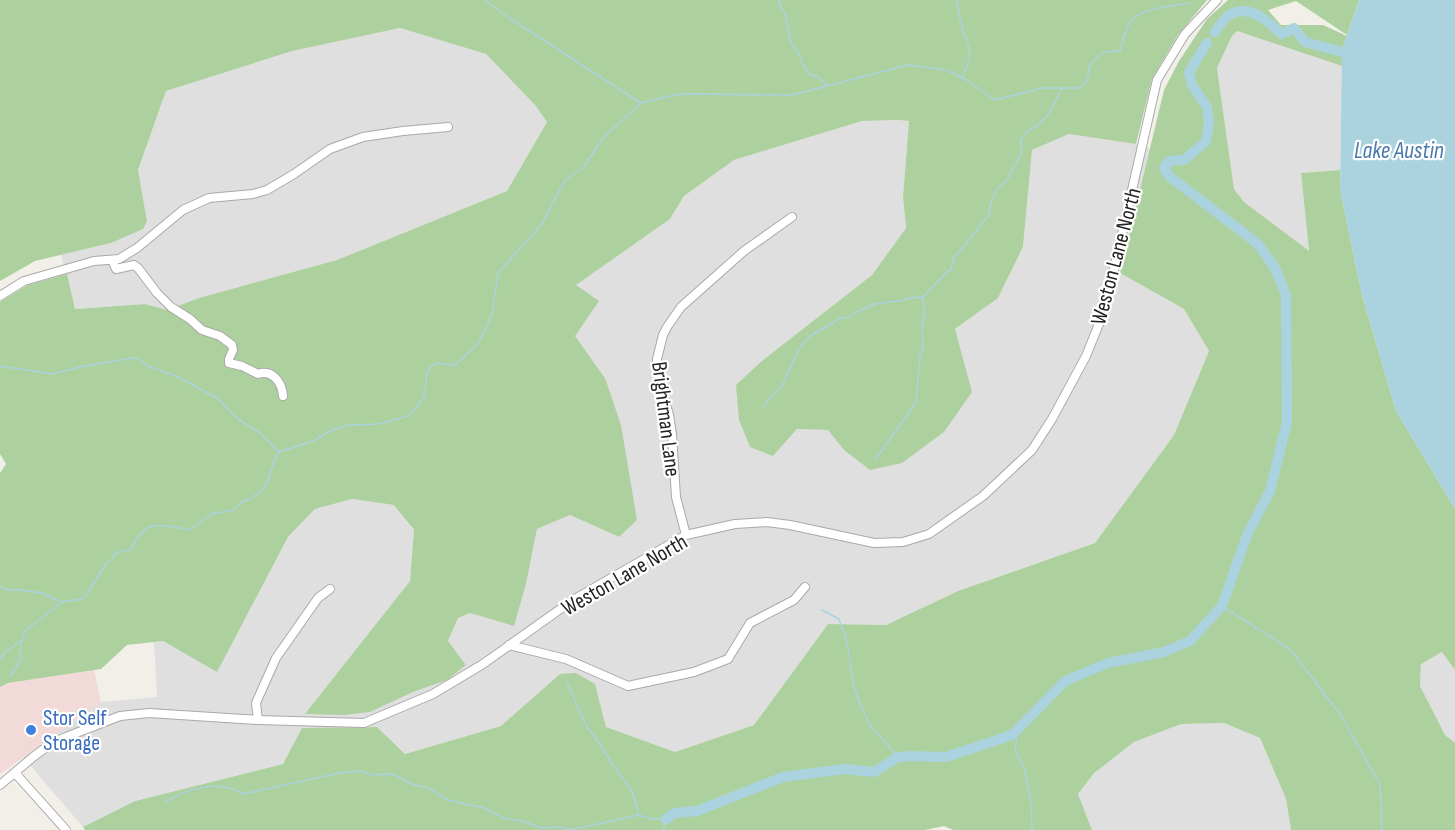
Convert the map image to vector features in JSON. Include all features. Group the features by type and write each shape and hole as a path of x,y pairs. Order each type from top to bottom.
{"street":[{"name":"Weston Lane North","path":"0,785 52,743 120,716 149,713 258,720 364,723 433,694 483,664 573,600 686,536 735,524 767,522 874,543 903,542 929,534 983,496 1032,450 1052,419 1086,356 1105,309 1157,80 1185,34 1217,0"},
{"path":"0,296 24,281 94,261 119,259 137,248 183,210 209,198 253,194 267,190 330,149 363,137 448,127"},
{"name":"Brightman Lane","path":"686,536 676,497 669,415 658,376 657,358 663,335 681,307 744,251 792,217"},
{"path":"111,260 116,269 134,265 138,268 171,307 202,330 220,336 232,345 233,350 229,363 242,366 258,374 268,372 280,383 283,396"},
{"path":"509,645 566,659 628,687 694,672 728,659 750,623 794,600 805,587"},
{"path":"258,720 256,703 276,658 318,598 330,590"},
{"path":"15,773 66,830"}],"shaded area":[{"path":"400,28 486,54 535,105 547,122 507,191 337,260 199,298 167,310 145,304 75,309 61,255 111,243 147,221 138,170 166,91 292,50"},
{"path":"1237,31 1342,66 1340,170 1301,173 1309,252 1244,202 1234,189 1217,68 1232,36"},
{"path":"862,121 909,121 903,197 906,228 872,275 763,360 773,456 797,429 829,430 844,450 955,329 998,298 1023,247 1032,150 1069,134 1136,144 1150,149 1120,273 1184,309 1209,351 1174,435 1095,543 958,591 886,625 828,624 754,725 675,752 606,727 595,684 560,675 501,726 405,754 377,727 283,764 135,801 83,827 23,757 101,702 157,697 154,642 163,641 217,671 288,537 315,509 352,499 394,505 414,531 410,581 306,714 413,692 447,680 466,665 448,641 458,618 470,613 514,625 526,584 537,529 570,515 619,537 605,378 575,336 575,285 670,219 684,196 734,160"},
{"path":"1443,652 1455,670 1455,743 1445,735 1420,687 1421,663"},
{"name":"Stor Self Storage","path":"94,670 101,702 0,774 0,687 8,683"},
{"path":"1224,723 1260,738 1286,799 1291,830 1092,830 1078,794 1093,773 1133,742 1181,724"}],"green space":[{"path":"0,0 1207,0 1178,35 1152,79 1136,144 1069,134 1032,150 1023,247 998,298 955,329 972,392 944,432 902,463 870,470 844,450 828,430 797,429 773,456 750,447 739,420 736,385 763,360 872,275 906,228 903,197 909,121 862,121 734,160 684,196 670,219 576,285 599,301 575,336 605,378 621,425 637,520 619,537 570,515 537,529 526,584 514,626 470,613 458,618 448,641 466,665 447,680 413,692 370,712 343,715 305,714 410,581 414,530 394,505 352,499 315,509 288,537 217,672 163,641 127,645 101,669 8,683 0,687 0,473 6,464 0,454 0,302 28,285 67,274 75,309 145,304 167,310 199,298 337,260 507,191 547,122 535,105 486,54 400,28 292,51 166,91 138,170 147,221 143,229 111,243 35,261 0,281"},
{"path":"1228,0 1359,0 1347,35 1296,1 1268,10 1281,25 1323,25 1347,36 1342,50 1342,66 1237,31 1232,36 1217,68 1234,189 1244,202 1309,251 1301,173 1340,170 1340,189 1362,295 1396,411 1455,509 1455,670 1442,652 1421,664 1420,686 1445,735 1455,743 1455,830 1291,830 1286,799 1260,738 1224,723 1181,724 1134,742 1094,773 1078,794 1092,830 953,830 944,826 925,830 85,830 83,827 135,801 283,764 302,728 377,727 405,754 501,726 560,674 576,673 595,684 606,727 675,752 754,725 828,624 886,625 958,591 1095,543 1174,435 1209,351 1184,309 1120,273 1164,90 1179,61 1207,19"}],"water":[{"name":"Lake Austin","path":"1359,0 1455,0 1455,509 1396,411 1362,295 1340,189 1342,50"}],"waterway":[{"path":"485,0 641,103 679,94 792,95 908,65 946,70 968,81 995,100 1042,88 1079,88 1087,81 1090,65 1097,57 1104,52 1120,51 1126,30 1133,19 1148,11 1190,3"},
{"path":"779,0 785,14 791,43 799,53 802,63 810,75 817,76 828,86"},
{"path":"956,0 970,57 963,77"},
{"path":"1215,32 1229,15 1246,11 1259,16 1282,34 1294,28 1305,42 1353,55"},
{"path":"666,819 675,813 697,811 783,777 845,769 874,772 898,757 946,757 1012,735 1065,681 1108,663 1164,652 1190,641 1222,606 1247,535 1270,491 1287,422 1286,295 1275,268 1257,243 1170,177 1164,168 1169,161 1184,160 1206,141 1209,122 1207,107 1192,85 1189,72 1207,43"},
{"path":"876,459 916,402 920,356 924,346 923,297 951,270 954,257 988,216 991,202 998,188 1007,180 1021,153 1021,140 1026,132 1037,126 1047,116 1062,89"},
{"path":"0,366 52,374 137,358 148,366 178,377 217,398 238,419 260,433 279,452 313,441 332,430 349,425 379,424 408,416 424,395 430,367 436,363 455,365 477,345 492,315 498,273 542,224 565,180 583,168 603,138 641,103"},
{"path":"763,407 783,384 798,350 810,336 841,318 850,317 875,304 923,297"},
{"path":"0,587 7,590 42,593 61,602 82,599 115,553 131,549 138,536 146,529 154,526 169,526 189,530 212,514 233,510 261,491 268,481 279,452"},
{"path":"10,677 20,660 21,643 25,631 61,603"},
{"path":"1222,606 1291,650 1342,717 1380,785 1382,830"},
{"path":"822,610 839,619 847,642 854,687 862,709 870,725 898,757"},
{"path":"0,660 5,652 21,641"},
{"path":"567,682 586,726 632,791 639,815"},
{"path":"1018,728 1015,750 1025,770 1031,802 1032,830"},
{"path":"165,802 204,787 224,787 244,794 339,773 360,771 373,775 395,775 411,784 428,788 448,800 484,808 504,818 542,828 560,827 570,830 639,815 651,819 666,819 663,830"}],"place":[{"name":"Stor Self Storage","path":"31,730"}]}
